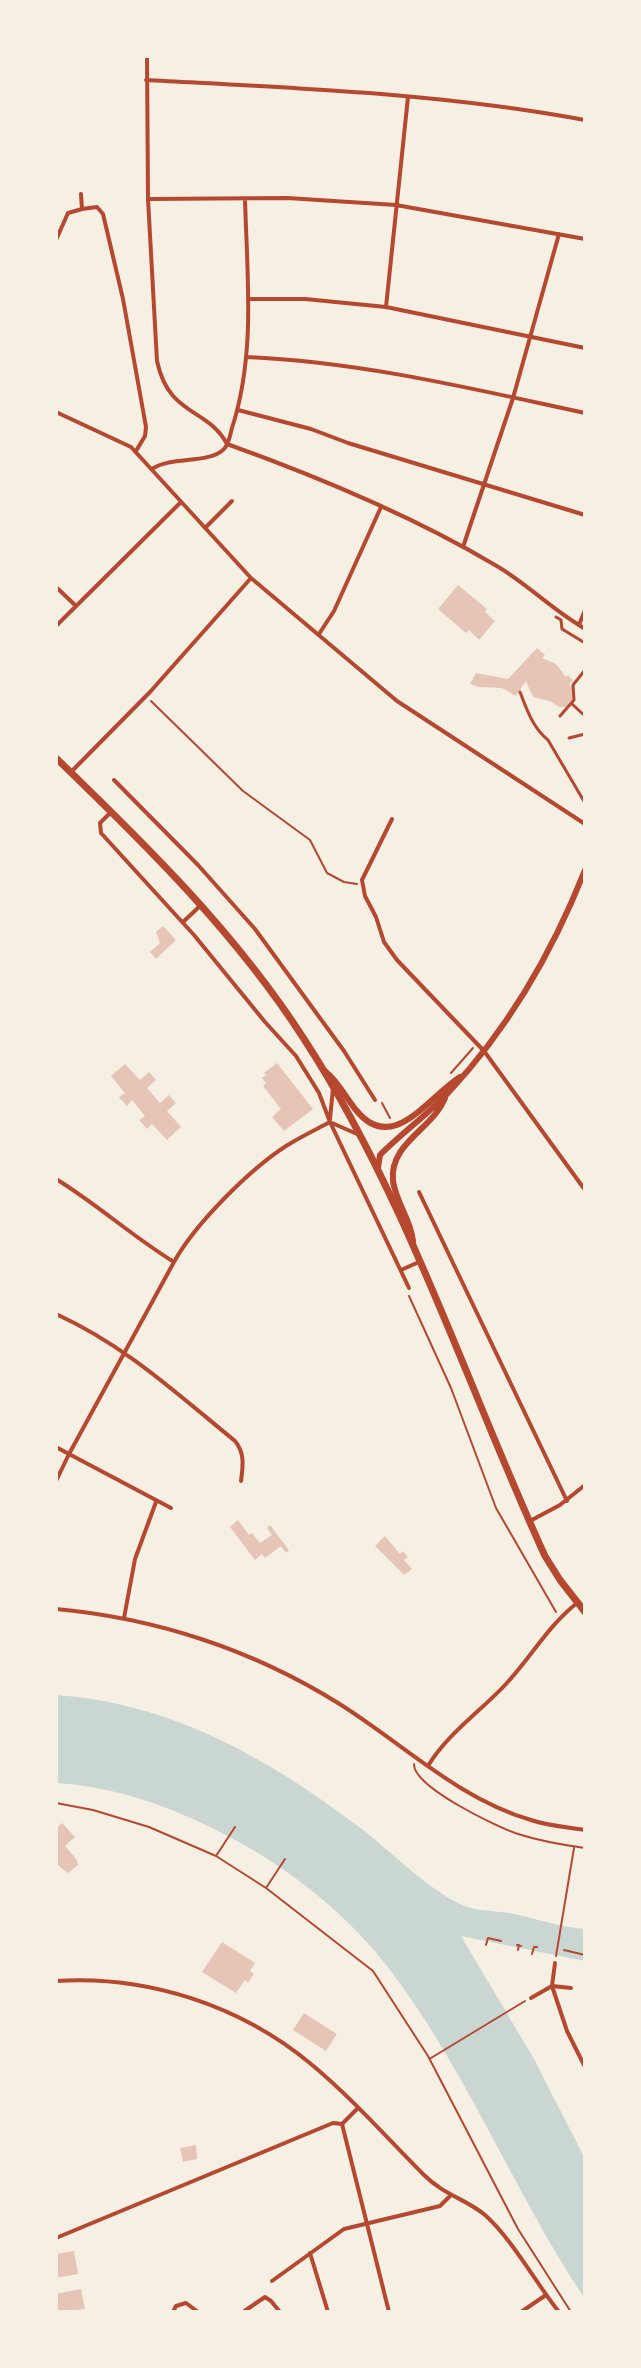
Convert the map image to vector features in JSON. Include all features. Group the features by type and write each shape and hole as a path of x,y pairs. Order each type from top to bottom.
{"main road":[{"path":"56,758 201,904 249,962 323,1069 360,1136 413,1248 529,1521 553,1570 585,1612"}],"street":[{"path":"147,56 148,199 154,332 161,377 175,400 219,433 227,444 321,480 463,547 506,571 551,608 585,629"},
{"path":"146,80 474,103 585,120"},
{"path":"386,307 408,97"},
{"path":"81,194 82,209"},
{"path":"152,469 217,454 227,444 238,410 247,357 245,198"},
{"path":"148,199 287,198 396,205 585,239"},
{"path":"56,240 68,213 97,207 101,210 123,299 146,427 145,436 136,451"},
{"path":"463,547 513,398 559,234"},
{"path":"248,299 305,299 386,307 585,348"},
{"path":"247,357 375,370 585,413"},
{"path":"238,410 311,429 585,515"},
{"path":"56,412 136,451 251,578 417,715 585,824"},
{"path":"205,528 232,501"},
{"path":"56,626 181,502"},
{"path":"319,634 334,611 381,507"},
{"path":"71,772 146,697 251,578"},
{"path":"56,587 76,606"},
{"path":"579,625 585,610"},
{"path":"556,617 561,620 562,629 585,643"},
{"path":"560,716 572,704 575,695 573,683 585,670"},
{"path":"585,683 585,695"},
{"path":"520,692 528,713 548,740 585,803"},
{"path":"572,704 585,716"},
{"path":"569,738 585,734"},
{"path":"114,780 198,865 255,929 377,1099"},
{"path":"111,812 100,823 101,833 183,922 296,1056 319,1093 408,1289"},
{"path":"392,819 363,876 362,885 390,952 484,1051 585,1190"},
{"path":"380,1176 378,1160 466,1073 530,983 549,950 585,870"},
{"path":"183,922 201,904"},
{"path":"323,1069 341,1086 362,1117 380,1127 394,1125 418,1112 466,1073"},
{"path":"330,1122 331,1082"},
{"path":"331,1082 371,1150 387,1149"},
{"path":"413,1248 410,1225 394,1183 395,1167 404,1147 441,1108 446,1095"},
{"path":"330,1122 360,1136"},
{"path":"56,1481 174,1262 212,1212 286,1146 330,1122"},
{"path":"56,1179 174,1262"},
{"path":"419,1192 567,1501"},
{"path":"401,1270 419,1262"},
{"path":"56,1314 126,1351 235,1441 243,1459 241,1481"},
{"path":"56,1447 171,1508"},
{"path":"529,1521 567,1501 585,1485"},
{"path":"124,1618 135,1559 156,1500"},
{"path":"428,1767 439,1751 508,1682 560,1618 577,1603"},
{"path":"56,1609 124,1618 210,1642 269,1666 339,1704 428,1767 508,1812 534,1821 585,1830"},
{"path":"555,1963 552,1986 567,2031 585,2067"},
{"path":"56,1981 102,1980 142,1985 174,1993 257,2026 299,2054 425,2176 450,2196 485,2215 559,2312"},
{"path":"531,1998 552,1986 571,1988"},
{"path":"342,2124 358,2108"},
{"path":"56,2238 333,2123 342,2124"},
{"path":"342,2124 389,2312"},
{"path":"272,2281 344,2229 440,2206 450,2196"},
{"path":"310,2253 328,2312"},
{"path":"521,2312 546,2295"},
{"path":"243,2312 265,2297 280,2312"},
{"path":"173,2312 176,2306 186,2303 198,2312"}],"path":[{"path":"146,697 243,791 310,840 327,873 344,882 362,885"},
{"path":"377,1099 394,1125"},
{"path":"408,1289 451,1388 496,1508 560,1618"},
{"path":"415,1758 414,1770 437,1793 510,1831 585,1848"},
{"path":"56,1803 93,1810 149,1827 216,1856 266,1888 373,1971 430,2059 518,2229 571,2312"},
{"path":"216,1856 235,1827"},
{"path":"555,1963 574,1847"},
{"path":"266,1888 285,1859"},
{"path":"486,1945 488,1938 501,1941"},
{"path":"518,1950 519,1945"},
{"path":"532,1954 534,1947 537,1947"},
{"path":"552,1949 585,1955"},
{"path":"430,2059 531,1998"}],"shaded area":[{"path":"56,1695 99,1700 140,1710 219,1739 293,1780 363,1830 422,1879 460,1904 585,1929 585,1961 461,1936 534,2059 585,2159 585,2299 441,2046 415,2005 369,1944 329,1905 284,1870 212,1828 136,1798 96,1788 56,1783"}],"building":[{"path":"458,585 487,609 485,612 495,621 479,640 438,609"},
{"path":"537,648 545,655 542,658 556,664 566,677 568,675 573,680 569,685 574,698 566,707 533,697 526,681 516,696 502,688 470,684 476,673 508,679"},
{"path":"163,926 176,940 156,959 150,952 160,943 156,932"},
{"path":"277,1063 313,1109 284,1131 272,1117 281,1109 263,1086 266,1083 262,1078"},
{"path":"125,1064 140,1080 149,1072 156,1080 147,1088 160,1103 169,1095 176,1103 167,1111 181,1127 167,1140 152,1124 147,1129 139,1120 145,1116 132,1100 127,1106 119,1097 125,1093 111,1076"},
{"path":"238,1520 249,1535 252,1533 260,1543 272,1535 267,1528 270,1525 289,1550 286,1553 281,1546 265,1558 262,1554 255,1560 230,1527"},
{"path":"385,1536 400,1554 403,1551 408,1557 404,1560 412,1569 404,1575 375,1546"},
{"path":"62,1823 75,1837 65,1846 78,1865 68,1873 56,1864 56,1829"},
{"path":"222,1942 255,1963 250,1971 254,1974 248,1983 245,1980 236,1993 202,1972"},
{"path":"304,2013 337,2034 326,2051 293,2030"},
{"path":"196,2145 197,2159 183,2162 180,2148"},
{"path":"74,2251 78,2274 56,2278 56,2254"},
{"path":"81,2289 85,2309 58,2312 56,2294"}]}
